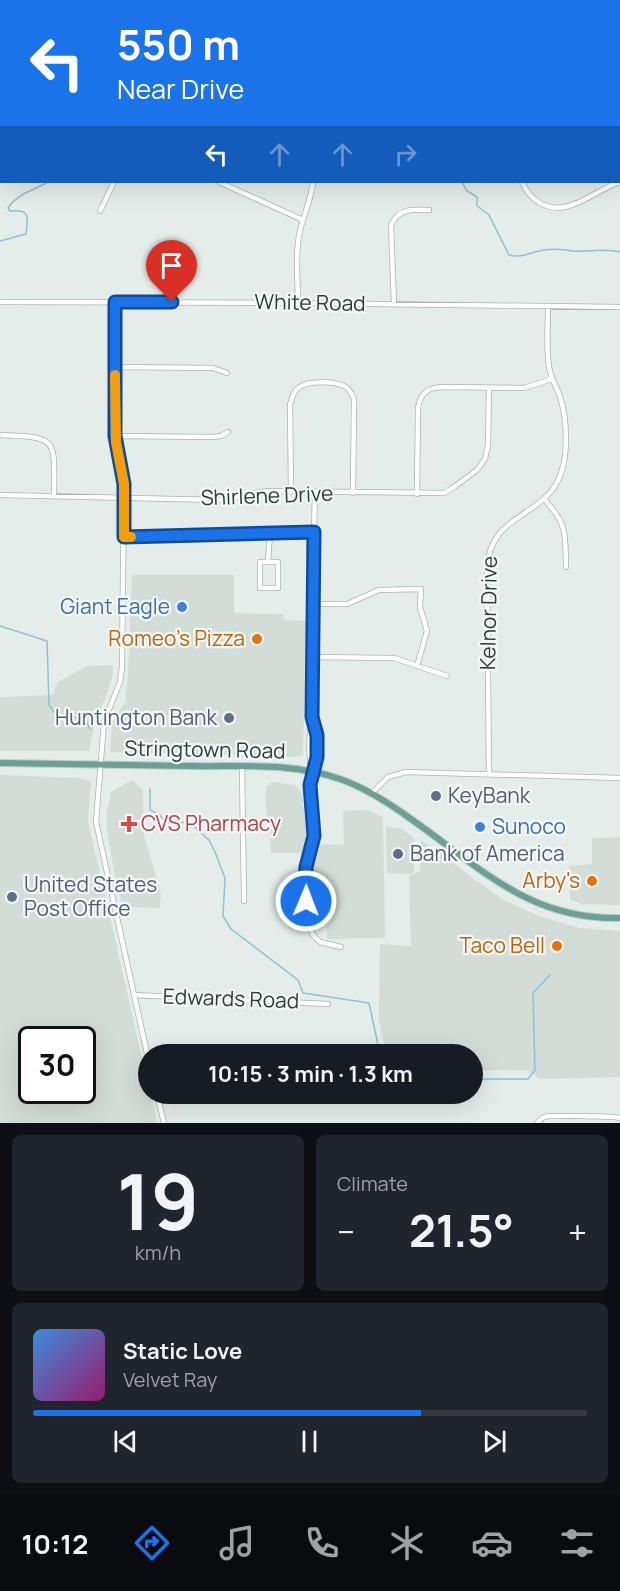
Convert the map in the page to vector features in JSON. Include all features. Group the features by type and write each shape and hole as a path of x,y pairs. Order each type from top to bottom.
{"main road":[{"name":"Stringtown Road","path":"0,763 242,766 312,770 350,782 372,793 502,886 524,898 544,907 577,916 620,918"}],"street":[{"path":"100,211 114,183"},
{"path":"221,183 303,220"},
{"path":"298,303 297,247 303,220 310,203 313,183"},
{"path":"523,183 536,201 548,207 560,208 571,206 618,183"},
{"path":"394,304 392,225 397,215 404,211 429,210"},
{"name":"White Road","path":"0,302 620,307"},
{"path":"115,302 115,436 124,498 121,676 104,722 101,738 96,822 145,1044"},
{"name":"Kelnor Drive","path":"489,774 488,554 503,528 544,499 557,484 562,472 564,457 563,407 548,363 548,306"},
{"path":"115,367 213,368 227,373"},
{"path":"417,494 418,408 423,394 433,388 524,388 552,379"},
{"path":"291,491 290,405 293,394 300,386 323,383 345,387 354,399 353,493"},
{"name":"Shirlene Drive","path":"0,495 219,500 266,491 438,494 449,490 482,465 488,445 489,388"},
{"path":"115,436 213,437 228,432"},
{"path":"0,435 41,438 50,444 54,455 54,496"},
{"path":"312,770 308,756 312,717 315,492"},
{"path":"544,499 559,516 564,528 566,567"},
{"path":"124,537 314,532"},
{"path":"268,562 270,533"},
{"path":"260,562 268,562 278,562 278,588 260,588 260,562"},
{"path":"312,604 347,604 379,590 421,589 420,608 427,631 417,666"},
{"path":"312,657 388,658 447,676"},
{"path":"312,717 317,735 317,757 310,785 314,836 306,867 306,920 313,935 320,942 341,947"},
{"path":"242,766 244,901"},
{"path":"372,793 385,778 398,773 620,778"},
{"name":"Edwards Road","path":"134,995 328,1004"},
{"path":"159,1104 164,1123"},
{"path":"537,1123 544,1117 552,1116 610,1115 620,1118"}],"shaded area":[{"path":"132,575 234,575 234,613 283,614 284,620 306,621 303,755 294,757 110,752 112,722 125,702"},
{"path":"113,665 113,674 96,718 89,751 0,751 0,697 52,695 58,682 87,666"},
{"path":"0,775 80,778 91,782 88,821 139,1044 138,1104 153,1104 157,1123 0,1123"},
{"path":"132,780 143,790 144,836 161,893 160,908 129,907 122,904 114,871 107,832 107,812 111,792"},
{"path":"272,782 295,785 302,793 307,839 303,853 271,853 270,817 267,817 265,793 267,786"},
{"path":"367,810 383,817 385,938 327,939 326,906 313,906 313,871 320,845 344,844 343,811"},
{"path":"386,827 400,828 414,838 414,872 411,874 387,873"},
{"path":"620,837 620,905 581,904 570,899 569,866 592,864 592,838"},
{"path":"421,840 502,899 539,916 580,928 620,931 620,1077 540,1079 528,1070 483,1071 483,1044 384,1044 379,1020 380,944 411,946 409,876 420,871"}],"waterway":[{"path":"0,241 26,234 27,215 22,211 10,211 8,208 21,196 46,183"},
{"path":"463,183 467,191 477,197 477,206 489,215 509,255 518,256 552,249 620,252"},
{"path":"0,626 47,641 49,705 56,715 85,719 90,729"},
{"path":"150,789 150,810 160,815 166,824 189,822 209,840 225,878 223,916 231,929 298,980 303,993 369,1003 378,1044"},
{"path":"483,1079 528,1079 535,1070 533,993 550,975"}],"slow traffic":[{"path":"115,375 116,442 124,484 124,537 131,537"}],"place":[{"name":"Giant Eagle","path":"182,607"},
{"name":"Romeo's Pizza","path":"257,639"},
{"name":"Huntington Bank","path":"229,718"},
{"name":"KeyBank","path":"436,796"},
{"name":"CVS Pharmacy","path":"129,824"},
{"name":"Sunoco","path":"480,827"},
{"name":"Bank of America","path":"398,854"},
{"name":"Arby's","path":"592,881"},
{"name":"United States Post Office","path":"12,897"},
{"name":"Taco Bell","path":"557,946"}],"route":[{"path":"172,302 115,302 115,436 124,484 124,537 314,532 312,717 317,735 317,757 310,785 314,836 306,867 306,901"}]}
